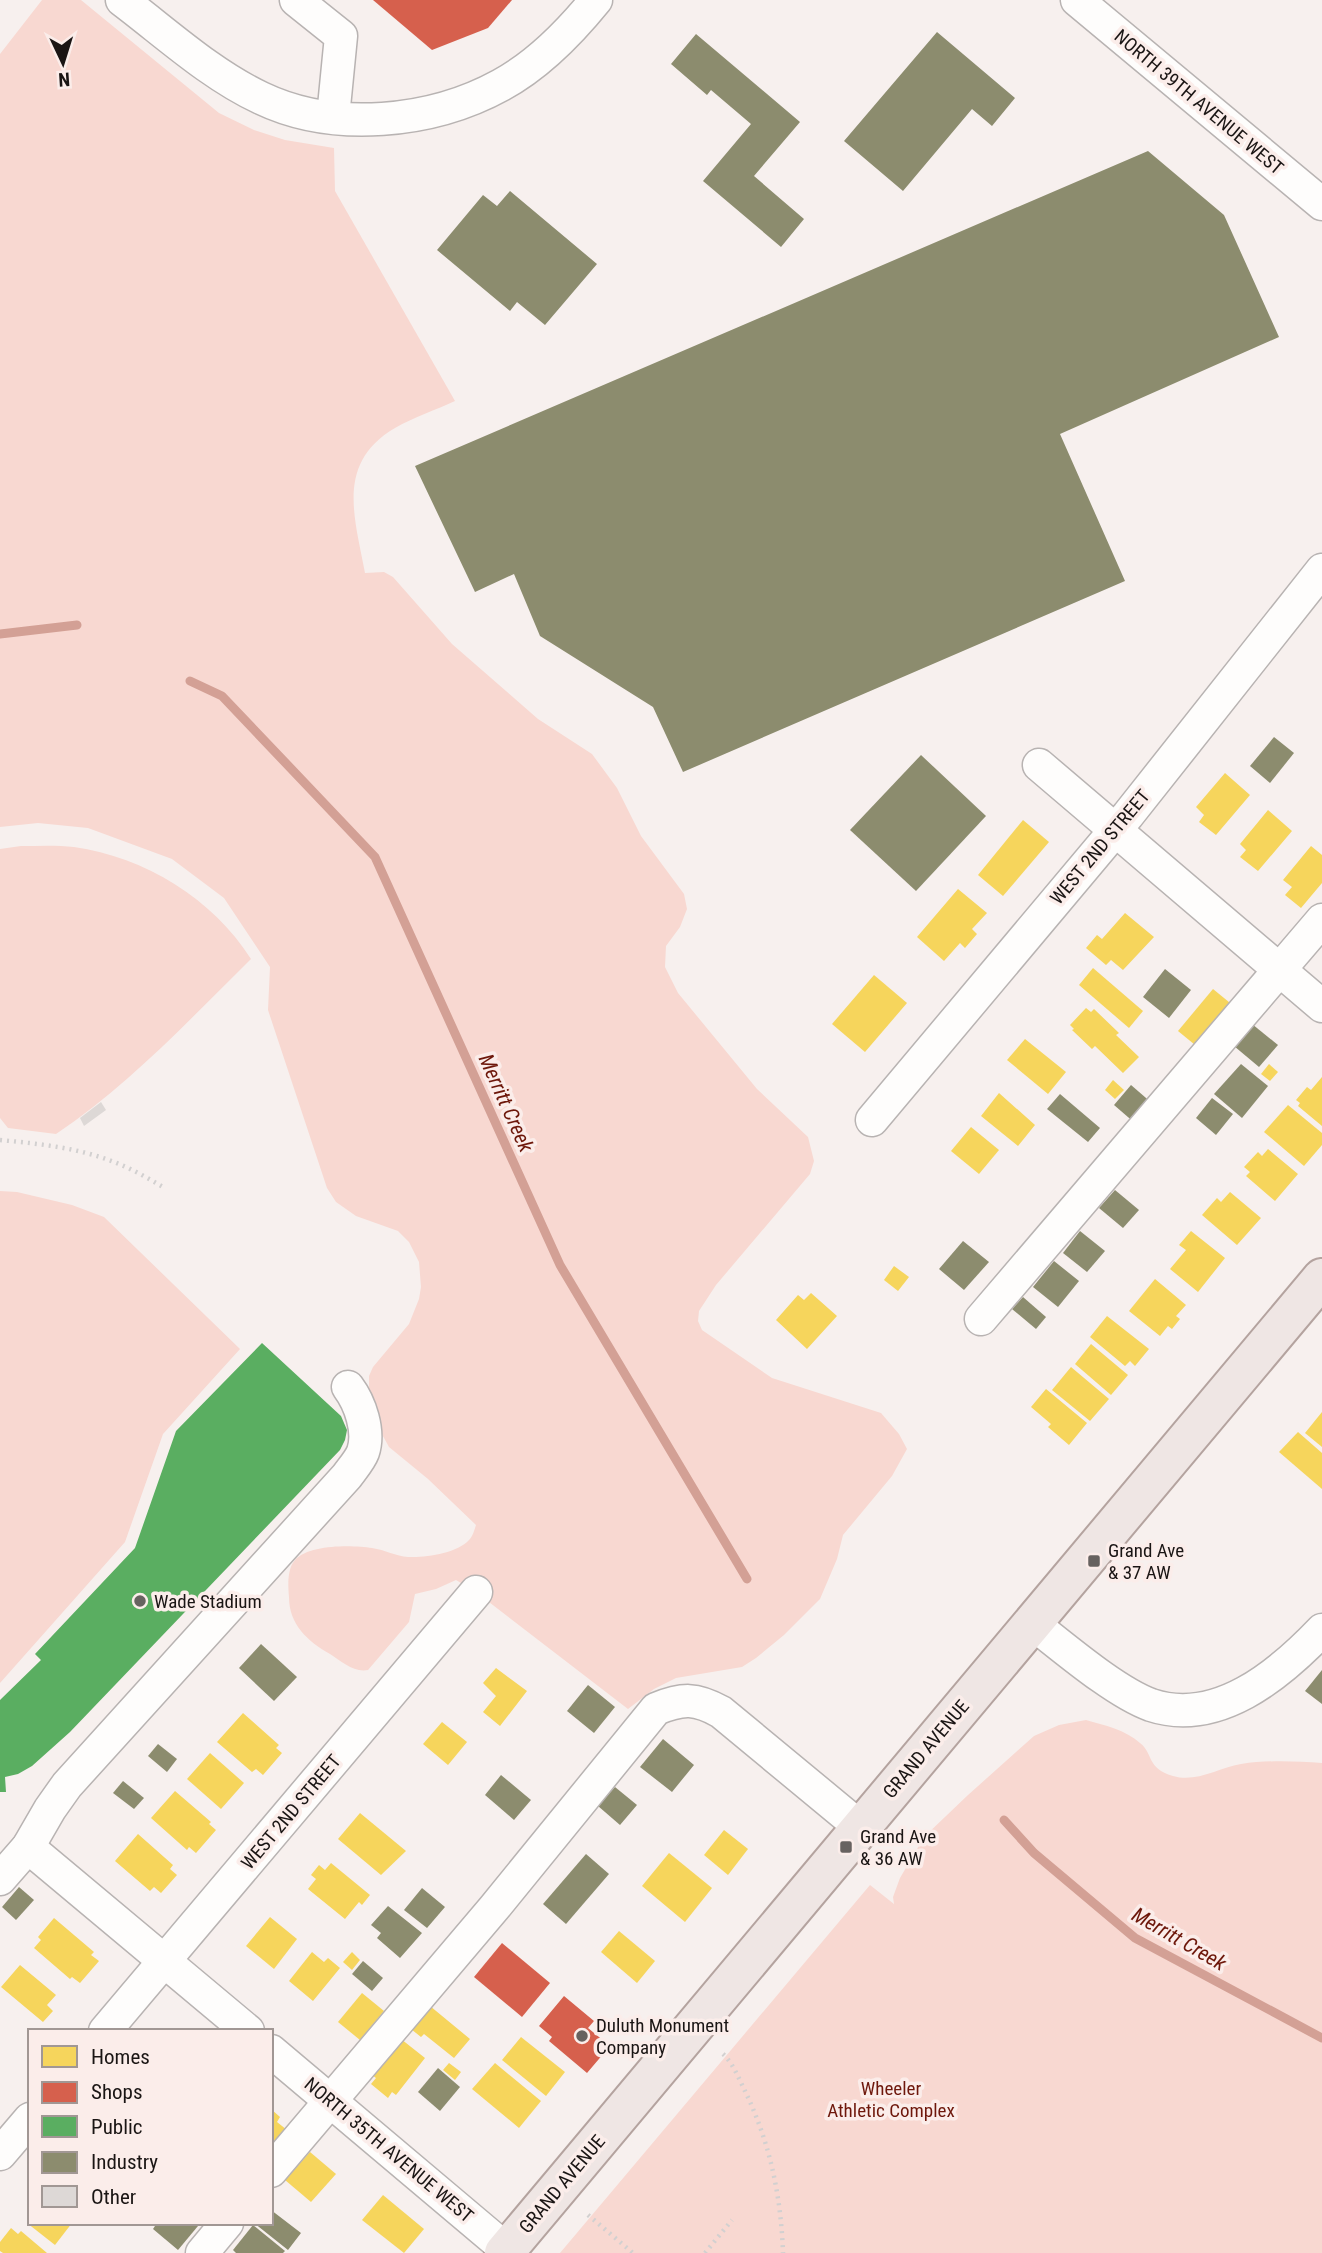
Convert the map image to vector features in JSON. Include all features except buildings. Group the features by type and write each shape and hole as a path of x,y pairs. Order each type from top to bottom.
{"main road":[{"name":"GRAND AVENUE","path":"506,2252 1322,1278"}],"street":[{"path":"122,0 222,77 262,99 313,115 359,121 405,117 451,106 502,84 549,50 596,0"},
{"path":"296,0 341,36 333,117"},
{"name":"NORTH 39TH AVENUE WEST","path":"1077,0 1322,204"},
{"name":"WEST 2ND STREET","path":"872,1120 1219,703 1322,570"},
{"path":"1039,765 1322,1006"},
{"path":"981,1319 1322,920"},
{"path":"0,1879 28,1847 67,1785 347,1476 363,1452 365,1429 356,1398 348,1387"},
{"name":"WEST 2ND STREET","path":"107,2029 476,1592"},
{"path":"1032,1623 1117,1686 1149,1704 1172,1710 1195,1711 1241,1695 1279,1671 1322,1630"},
{"path":"273,2169 494,1908 656,1709 674,1701 704,1702 721,1712 860,1827"},
{"path":"28,1847 246,2029"},
{"name":"NORTH 35TH AVENUE WEST","path":"273,2053 506,2252"},
{"path":"0,2154 28,2121"},
{"path":"202,2253 225,2225"}],"path":[{"path":"0,1140 46,1144 94,1155 122,1165 163,1187"},
{"path":"723,2054 746,2091 768,2147 781,2208 783,2253"},
{"path":"588,2215 633,2253"},
{"path":"705,2253 732,2220"}],"green space":[{"path":"42,0 81,0 219,113 254,130 285,140 334,148 335,191 455,401 395,428 376,442 364,458 357,475 354,512 365,573 384,572 393,577 452,644 538,719 592,754 617,788 641,836 684,894 687,909 680,927 666,946 665,967 678,993 757,1089 808,1137 814,1161 810,1174 716,1285 699,1311 698,1321 702,1330 772,1378 881,1413 899,1434 907,1449 892,1476 843,1535 837,1559 820,1599 784,1635 742,1667 676,1678 654,1689 628,1709 476,1592 456,1580 415,1594 409,1622 368,1670 348,1666 314,1643 301,1631 292,1615 289,1573 295,1560 310,1551 354,1546 408,1557 423,1557 464,1545 472,1537 476,1525 428,1479 389,1447 378,1427 369,1393 369,1376 373,1367 409,1324 421,1287 419,1262 409,1242 398,1231 356,1216 336,1202 327,1188 268,1010 270,967 224,898 172,859 88,828 38,823 0,827 0,54"},
{"path":"21,846 74,847 100,852 151,871 197,900 235,937 251,959 109,1095 56,1134 8,1128 0,1118 0,849"},
{"path":"0,1191 17,1192 72,1205 104,1217 240,1349 163,1434 125,1542 0,1683"},
{"name":"Wheeler Athletic Complex","path":"1086,1720 1114,1728 1134,1738 1144,1747 1158,1769 1182,1778 1251,1763 1322,1763 1322,2253 560,2253 870,1885 894,1904 893,1897 900,1878 924,1837 1034,1736 1059,1725"}],"waterway":[{"name":"Merritt Creek","path":"0,634 77,625"},
{"name":"Merritt Creek","path":"190,681 222,696 375,857 560,1265 747,1579"},
{"name":"Merritt Creek","path":"1004,1820 1034,1853 1135,1938 1322,2038"}],"place":[{"name":"Grand Ave & 37 AW","path":"1094,1561"},
{"name":"Wade Stadium","path":"140,1601"},
{"name":"Grand Ave & 36 AW","path":"846,1847"},
{"name":"Duluth Monument Company","path":"582,2036"}]}
